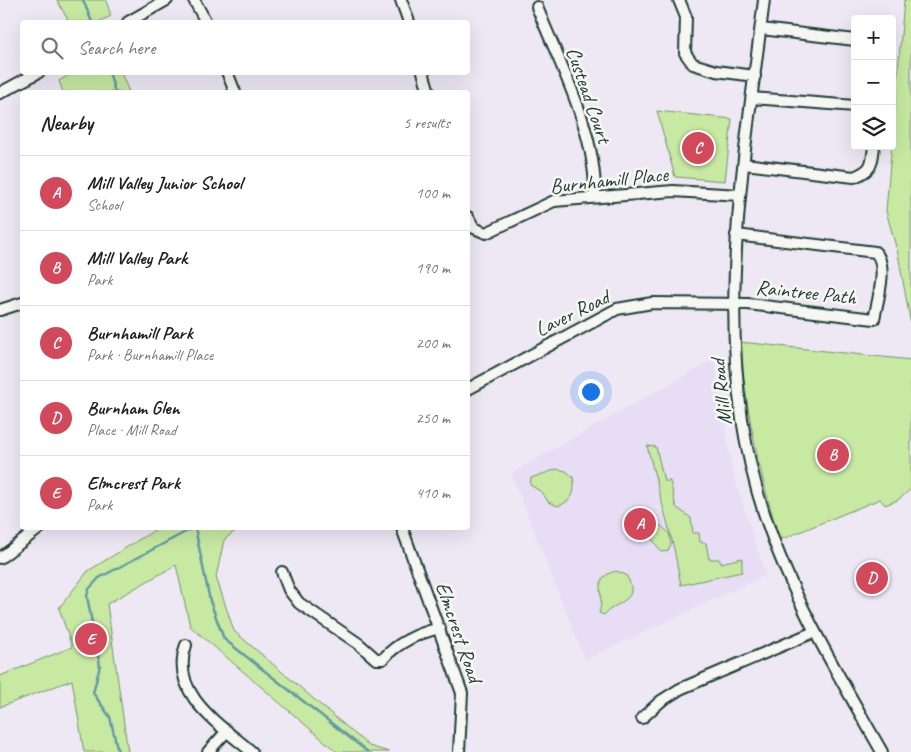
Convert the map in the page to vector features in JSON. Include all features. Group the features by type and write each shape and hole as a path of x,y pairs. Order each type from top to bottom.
{"street":[{"path":"132,20 167,0"},
{"path":"194,0 205,20"},
{"path":"401,0 408,20"},
{"path":"679,0 686,17 685,53 693,64 716,72 755,76"},
{"name":"Mill Road","path":"764,0 736,235 733,304 739,398 758,495 792,588 814,632 882,752"},
{"name":"Custead Court","path":"538,8 585,129 595,181 595,196"},
{"path":"761,29 851,40"},
{"path":"0,93 33,75"},
{"path":"228,75 234,90"},
{"path":"424,75 428,90"},
{"path":"752,98 851,106"},
{"path":"744,164 854,177 867,172 873,162 874,150"},
{"name":"Burnhamill Place","path":"470,221 474,228 486,233 554,201 595,196 673,191 740,195"},
{"name":"Raintree Path","path":"733,304 748,304 874,319 882,271 879,257 871,251 736,235"},
{"name":"Laver Road","path":"470,388 617,309 652,303 733,304"},
{"path":"0,310 20,304"},
{"path":"0,558 37,530"},
{"name":"Elmcrest Road","path":"403,530 440,628 462,693 458,752"},
{"path":"282,572 289,590 299,603 359,644 376,659 382,660 394,648 427,631 440,628"},
{"path":"642,718 661,701 680,689 814,632"},
{"path":"186,645 182,664 184,683 195,700 252,752"},
{"path":"208,752 227,731"}],"shaded area":[{"path":"714,359 733,474 766,575 585,660 511,473"}],"green space":[{"path":"57,0 106,0 111,16 102,20 68,20"},
{"path":"904,0 911,0 911,325 898,254 886,211 891,150 896,150 896,94"},
{"path":"69,75 122,75 128,90 62,90 59,81"},
{"path":"657,111 732,119 725,181 675,177"},
{"path":"740,342 911,360 911,489 898,500 885,505 880,499 780,540 754,442"},
{"path":"647,446 656,447 664,481 670,481 676,507 691,518 693,533 699,533 700,542 706,543 709,559 719,559 721,563 742,558 742,572 681,585 673,544"},
{"path":"557,469 566,471 573,477 574,487 570,499 558,506 548,502 542,492 530,485 531,478"},
{"path":"660,525 669,533 671,544 668,551 661,552 651,537 655,526"},
{"path":"155,530 236,530 224,540 216,577 234,631 369,746 389,752 337,752 190,626 176,565 107,604 128,752 84,752 72,680 0,707 0,676 72,647 59,608 88,571"},
{"path":"616,571 626,575 631,591 626,600 604,615 599,613 601,606 601,583 608,574"}],"waterway":[{"path":"83,0 91,20"},
{"path":"110,75 114,90"},
{"path":"118,752 110,717 93,693 100,666 87,596 89,589 99,578 189,530"},
{"path":"195,530 210,601 224,639 368,752"}],"place":[{"name":"Burnhamill Park","path":"698,148"},
{"name":"Mill Valley Park","path":"833,455"},
{"name":"Mill Valley Junior School","path":"640,524"},
{"name":"Burnham Glen","path":"872,578"},
{"name":"Elmcrest Park","path":"91,639"}]}
